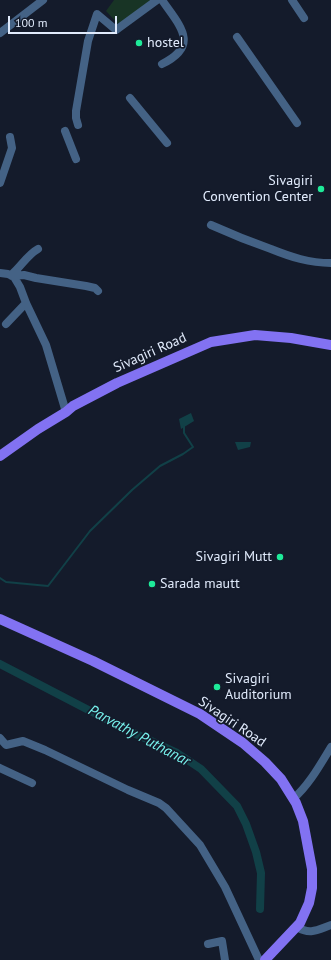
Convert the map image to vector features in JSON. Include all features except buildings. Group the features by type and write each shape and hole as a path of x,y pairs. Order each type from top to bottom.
{"main road":[{"name":"Sivagiri Road","path":"0,456 73,406 117,383 211,342 255,336 291,338 331,345"},
{"name":"Sivagiri Road","path":"0,619 93,661 200,714 243,743 265,762 281,779 293,799 303,821 312,869 312,888 310,903 297,927 265,960"}],"street":[{"path":"0,33 43,0"},
{"path":"78,125 76,111 88,41 97,14 116,30 157,0"},
{"path":"162,0 183,31 184,43 180,51 169,61 162,64"},
{"path":"292,0 304,18"},
{"path":"237,37 297,123"},
{"path":"130,98 168,143"},
{"path":"66,131 76,159"},
{"path":"0,183 12,148 10,137"},
{"path":"211,225 291,257 315,263 331,263"},
{"path":"12,276 30,254 38,249"},
{"path":"0,273 12,276 24,275 63,282 95,288 98,291"},
{"path":"12,276 20,287 46,345 66,412"},
{"path":"6,324 26,303"},
{"path":"2,743 23,741 159,803 166,808 200,845 225,887 259,960"},
{"path":"293,799 302,791 331,748"},
{"path":"0,768 32,783"},
{"path":"297,927 310,932 331,925"},
{"path":"208,944 220,940 222,941 225,960"}],"shaded area":[{"path":"114,0 151,0 119,25 106,11"},
{"path":"191,413 194,421 181,429 179,419"},
{"path":"235,442 251,442 250,447 238,450"}],"waterway":[{"path":"0,578 6,582 48,586 90,531 132,490 160,466 193,447 184,433 184,426"},
{"name":"Parvathy Puthanar","path":"0,664 125,729 177,753 201,769 237,806 246,824 256,852 261,873 260,909"}],"place":[{"name":"hostel","path":"139,43"},
{"name":"Sivagiri Convention Center","path":"321,189"},
{"name":"Sivagiri Mutt","path":"280,557"},
{"name":"Sarada mautt","path":"152,584"},
{"name":"Sivagiri Auditorium","path":"217,687"}]}
